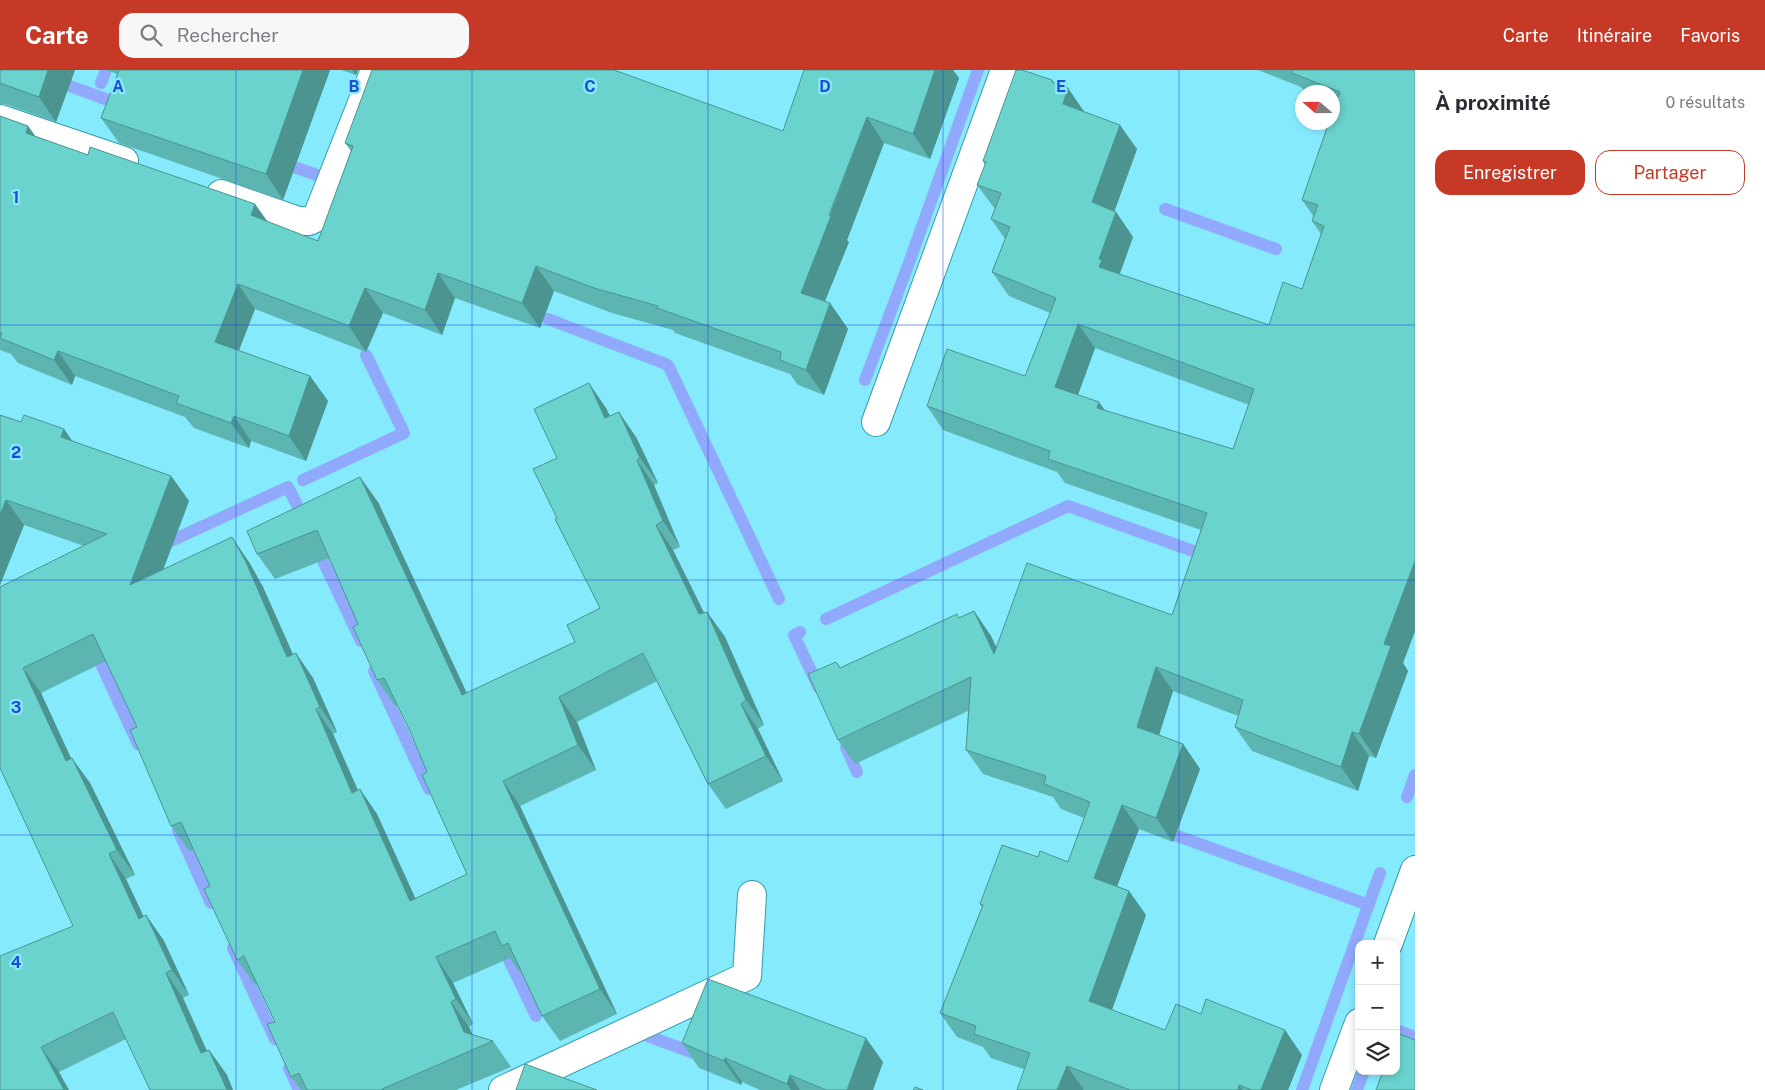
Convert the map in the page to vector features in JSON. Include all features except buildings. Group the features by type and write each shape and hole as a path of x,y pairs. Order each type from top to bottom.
{"street":[{"path":"196,186 298,221 309,221 317,217 375,70"},
{"path":"876,422 1005,70"},
{"path":"0,119 149,170"},
{"path":"1389,940 1415,870"},
{"path":"503,1090 747,976 752,896"},
{"path":"1334,1090 1356,1030"}],"waterway":[{"path":"26,70 122,105"},
{"path":"101,83 106,70"},
{"path":"865,380 978,70"},
{"path":"280,162 334,181"},
{"path":"1165,209 1276,249"},
{"path":"548,319 666,364 669,367 779,599"},
{"path":"303,480 404,433 366,355"},
{"path":"160,546 288,487 305,521"},
{"path":"826,619 1068,506 1210,557"},
{"path":"316,546 361,641"},
{"path":"800,632 794,635 819,688"},
{"path":"94,649 138,744"},
{"path":"374,671 429,789"},
{"path":"846,747 857,772"},
{"path":"1407,797 1415,775"},
{"path":"178,830 211,903"},
{"path":"1161,830 1369,905"},
{"path":"1302,1090 1380,873"},
{"path":"501,943 536,1016"},
{"path":"233,948 275,1039"},
{"path":"634,1031 702,1056"},
{"path":"1400,1031 1415,1037"},
{"path":"289,1068 299,1090"},
{"path":"1357,1090 1363,1075"}]}
